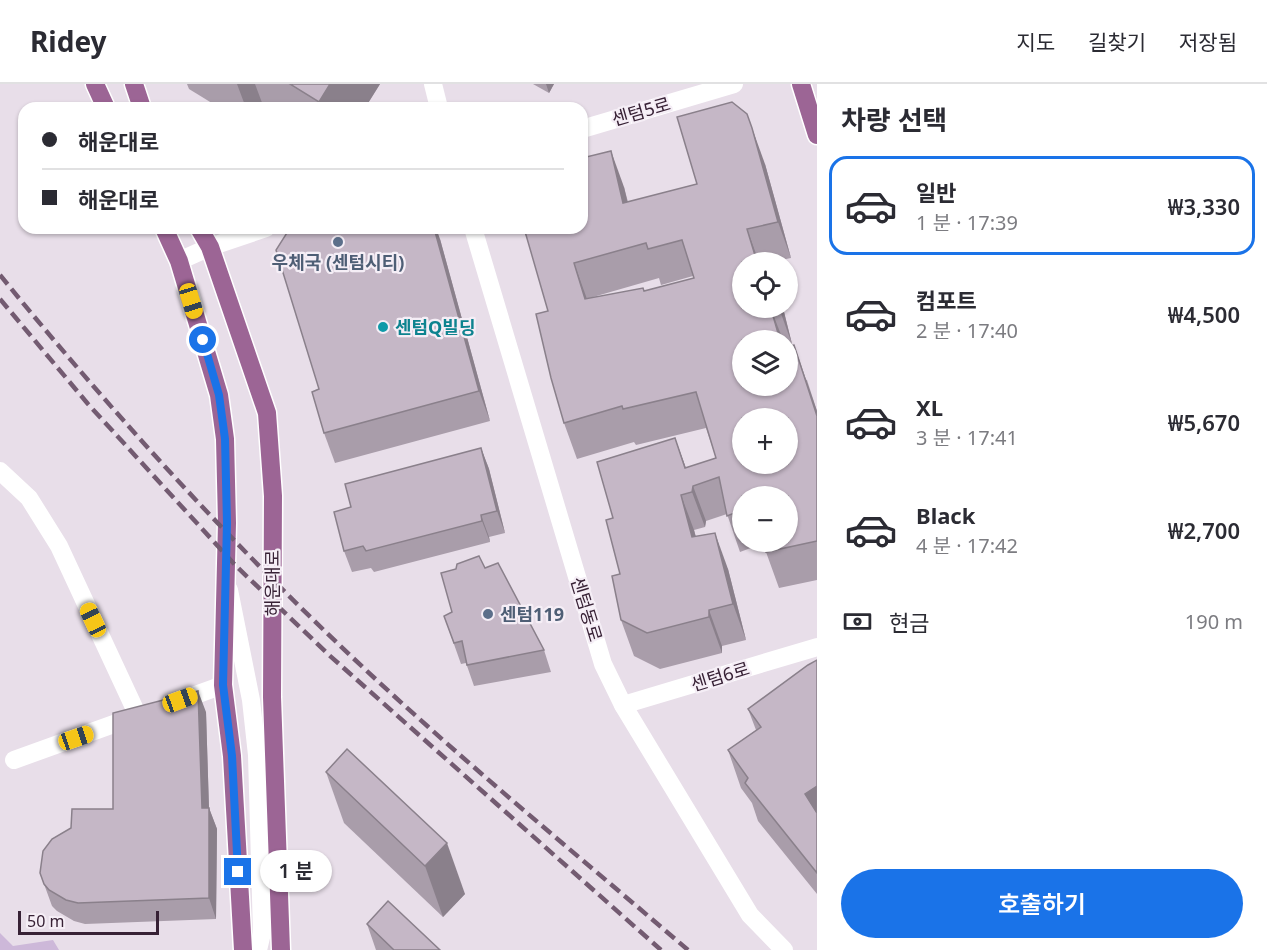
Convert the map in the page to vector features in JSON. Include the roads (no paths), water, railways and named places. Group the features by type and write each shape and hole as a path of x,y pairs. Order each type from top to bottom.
{"main road":[{"path":"95,84 103,102"},
{"path":"134,84 140,102"},
{"path":"801,84 817,135"},
{"path":"167,234 179,261 219,395 225,439 227,523 223,685 232,756 243,950"},
{"name":"해운대로","path":"203,234 210,247 267,413 273,496 272,697 281,950"}],"street":[{"path":"125,84 138,102"},
{"path":"433,84 438,102"},
{"name":"센텀5로","path":"588,127 734,84"},
{"path":"179,261 248,234"},
{"name":"센텀동로","path":"475,234 603,664 622,705 750,915 784,950"},
{"path":"0,471 29,498 59,546 138,716"},
{"path":"226,574 251,700 257,755 262,933 258,950"},
{"name":"센텀6로","path":"622,705 817,647"},
{"path":"14,760 223,685"}],"railway":[{"path":"0,275 83,374 170,472 305,612 434,732 688,950"},
{"path":"0,299 88,404 236,566 329,655 661,950"}],"place":[{"name":"우체국 (센텀시티)","path":"338,242"},
{"name":"센텀Q빌딩","path":"383,327"},
{"name":"센텀119","path":"488,614"}]}
